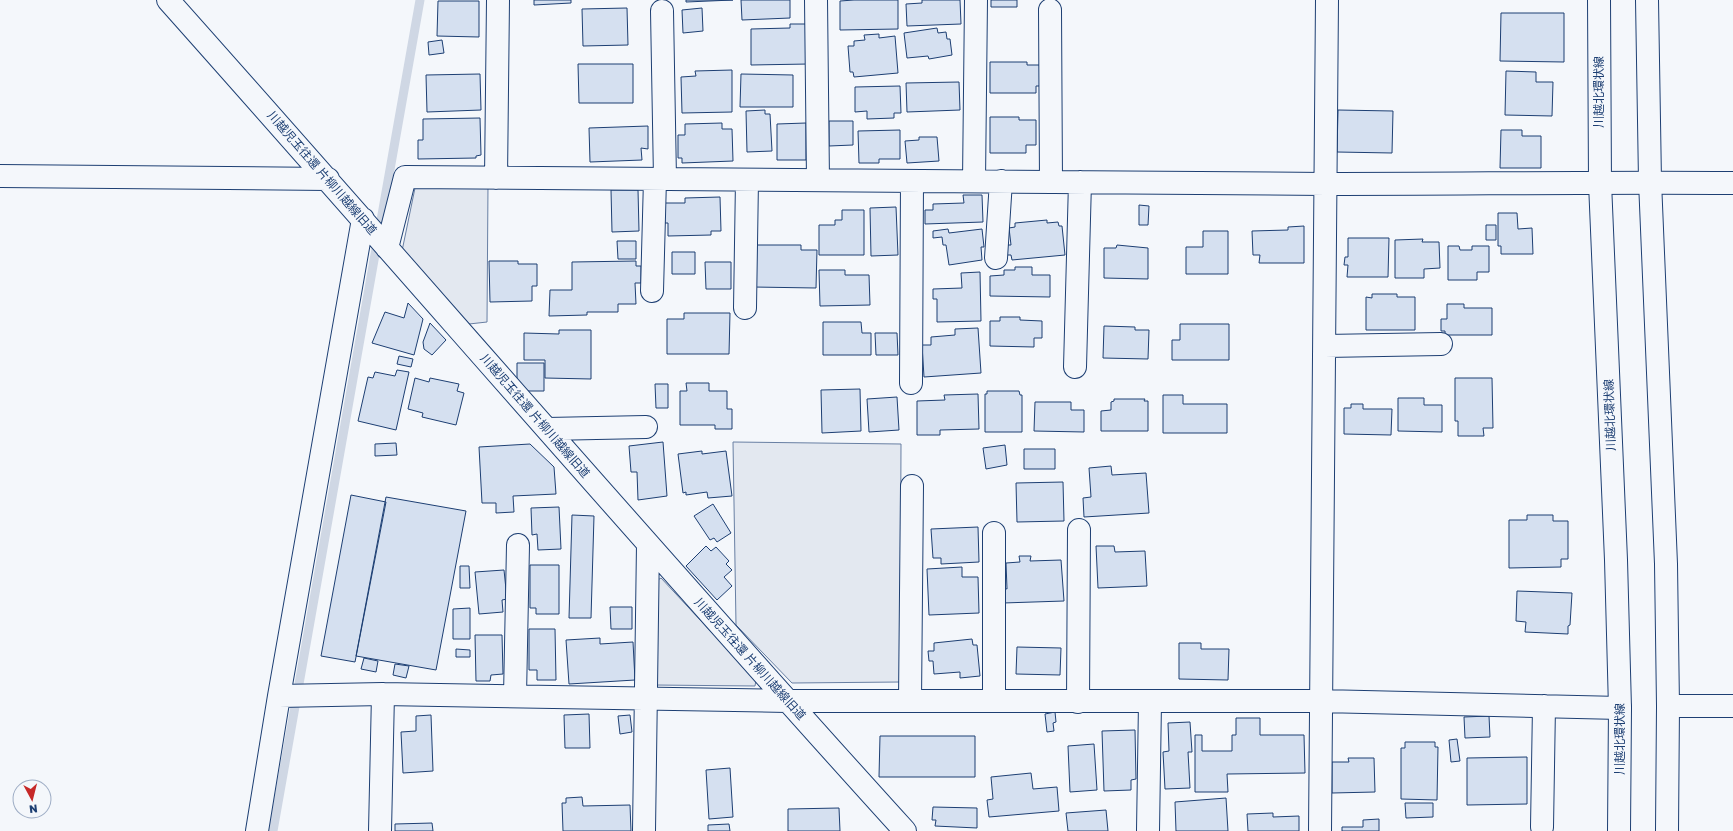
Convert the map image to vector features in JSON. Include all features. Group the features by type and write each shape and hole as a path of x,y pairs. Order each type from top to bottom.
{"street":[{"name":"川越児玉往還 片柳川越線旧道","path":"168,0 328,179 387,248 787,701 905,831"},
{"path":"496,178 498,0"},
{"path":"816,0 818,180"},
{"path":"974,181 976,0"},
{"path":"1320,831 1328,0"},
{"name":"川越北環状線","path":"1599,0 1600,183 1616,560 1620,708 1619,831"},
{"path":"1647,0 1650,181 1666,564 1668,706 1667,831"},
{"path":"1050,10 1051,182"},
{"path":"652,291 660,179 662,11"},
{"path":"0,176 328,179"},
{"path":"387,248 405,177 1326,184 1600,183 1650,181 1733,183"},
{"path":"745,308 747,180"},
{"path":"911,383 912,181"},
{"path":"996,258 1001,181"},
{"path":"1075,367 1080,182"},
{"path":"257,831 279,696 363,219"},
{"path":"1325,346 1441,344"},
{"path":"547,429 646,426"},
{"path":"910,701 912,486"},
{"path":"1078,702 1079,530"},
{"path":"994,533 994,701"},
{"path":"644,831 648,544"},
{"path":"515,696 518,545"},
{"path":"279,696 382,694 787,701 1322,701 1620,708"},
{"path":"380,831 382,694"},
{"path":"1148,831 1150,702"},
{"path":"1542,826 1544,706"},
{"path":"1668,706 1733,706"}],"shaded area":[{"path":"488,185 487,322 469,324 402,251 415,188"},
{"path":"733,442 901,444 900,682 792,683 736,625"},
{"path":"661,578 756,680 755,686 655,685 653,583"}],"building":[{"path":"534,0 571,0 571,3 534,5"},
{"path":"686,0 733,0 686,2"},
{"path":"741,0 790,0 790,18 742,20"},
{"path":"898,0 898,29 840,30 840,1"},
{"path":"922,0 960,0 961,24 907,26 906,4 922,3"},
{"path":"991,0 1017,0 1017,7 991,7"},
{"path":"438,1 479,1 479,37 437,36"},
{"path":"627,8 628,45 583,46 582,9"},
{"path":"702,8 703,31 683,33 682,10"},
{"path":"1501,13 1564,13 1564,62 1500,61"},
{"path":"790,24 809,24 809,64 751,65 751,29 790,28"},
{"path":"937,28 938,33 946,32 947,39 950,39 952,55 929,59 928,56 907,58 904,33"},
{"path":"879,34 879,38 895,36 898,73 854,77 853,72 850,72 848,46 854,46 854,41 865,40 864,35"},
{"path":"442,40 444,53 429,55 428,42"},
{"path":"990,62 1027,62 1027,65 1041,65 1045,86 1036,86 1036,93 990,93"},
{"path":"578,64 633,64 633,103 579,103"},
{"path":"732,70 732,112 682,113 681,77 696,76 695,71"},
{"path":"1506,71 1536,72 1536,82 1553,82 1552,116 1505,115"},
{"path":"480,74 481,110 427,112 426,75"},
{"path":"741,74 793,75 793,107 740,107"},
{"path":"959,82 960,110 907,112 906,83"},
{"path":"900,86 901,113 894,113 894,118 867,119 867,111 855,112 855,87"},
{"path":"765,110 765,114 770,114 772,151 747,152 746,111"},
{"path":"1338,110 1393,111 1392,153 1337,152"},
{"path":"990,117 1019,117 1019,120 1036,120 1036,145 1026,145 1026,153 990,153"},
{"path":"480,118 481,155 476,156 476,158 418,159 418,140 423,140 423,119"},
{"path":"829,121 853,121 853,145 829,146"},
{"path":"722,123 722,129 732,129 733,161 682,163 682,158 678,158 678,135 685,135 685,124"},
{"path":"806,123 806,160 777,160 777,124"},
{"path":"648,126 648,149 641,148 642,160 590,162 589,128"},
{"path":"900,130 900,159 879,159 879,163 859,163 858,131"},
{"path":"1501,130 1522,130 1522,136 1541,136 1541,168 1500,168"},
{"path":"919,137 937,137 939,161 907,163 905,141 919,140"},
{"path":"611,190 638,190 639,231 612,232"},
{"path":"963,195 982,195 983,222 925,224 925,210 933,210 933,204 964,203"},
{"path":"720,197 721,231 711,231 711,235 668,236 668,223 663,223 663,203 685,203 685,198"},
{"path":"1139,205 1149,206 1148,225 1139,225"},
{"path":"896,207 898,255 871,256 870,208"},
{"path":"842,210 864,210 864,255 819,255 819,225 835,225 835,220 842,220"},
{"path":"1498,213 1517,213 1518,229 1532,228 1533,254 1501,254 1501,246 1498,246"},
{"path":"1047,220 1047,223 1058,222 1059,226 1062,226 1065,255 1012,260 1011,255 1006,255 1006,245 1011,245 1009,228 1015,227 1015,223"},
{"path":"1486,225 1496,225 1496,240 1486,240"},
{"path":"1304,226 1304,263 1259,263 1260,255 1253,255 1252,231 1288,230 1288,227"},
{"path":"948,229 949,233 982,229 984,247 981,247 982,260 949,265 946,245 943,245 942,237 933,238 933,231"},
{"path":"1203,231 1228,231 1228,274 1186,274 1186,247 1203,247"},
{"path":"1348,238 1389,238 1388,277 1347,277 1348,265 1344,265 1345,257 1348,257"},
{"path":"1423,239 1422,242 1439,242 1440,268 1424,269 1424,278 1395,278 1395,240"},
{"path":"617,241 636,241 636,259 618,259"},
{"path":"753,245 801,245 801,250 817,250 816,288 753,287"},
{"path":"1117,245 1148,248 1148,279 1104,278 1104,248 1116,248"},
{"path":"1448,246 1459,246 1460,250 1472,250 1472,246 1489,246 1489,272 1477,272 1477,280 1448,280"},
{"path":"672,252 695,252 695,274 672,274"},
{"path":"489,261 518,261 518,264 537,264 537,286 532,286 532,301 490,302"},
{"path":"636,261 636,266 641,266 641,283 635,283 636,304 618,304 618,312 587,312 587,315 549,316 550,290 572,290 572,262"},
{"path":"705,262 731,262 731,289 706,289"},
{"path":"1015,267 1032,267 1032,275 1050,275 1050,297 990,296 990,276 1004,275 1004,270 1015,270"},
{"path":"819,270 845,270 845,275 869,275 870,305 820,306"},
{"path":"980,272 981,321 937,322 937,299 933,299 933,289 962,288 961,273"},
{"path":"1372,294 1397,294 1397,297 1415,297 1415,330 1366,330 1366,297 1372,298"},
{"path":"408,303 423,319 414,355 372,343 385,312 404,318"},
{"path":"1447,304 1464,304 1464,308 1492,308 1492,335 1445,335 1445,331 1441,331 1441,319 1447,319"},
{"path":"684,313 730,313 729,354 667,354 667,319 684,319"},
{"path":"1000,317 1020,317 1020,320 1042,321 1042,338 1034,338 1034,347 990,346 990,321 1000,321"},
{"path":"823,322 861,322 862,333 871,333 871,355 823,355"},
{"path":"430,323 446,340 432,355 424,349 423,342"},
{"path":"1180,324 1229,324 1229,360 1172,360 1172,340 1180,340"},
{"path":"1104,326 1135,327 1135,330 1149,330 1148,359 1103,358"},
{"path":"978,328 981,373 924,377 922,345 931,345 931,337 955,335 955,329"},
{"path":"559,330 591,330 591,379 545,378 545,360 524,360 524,333 559,334"},
{"path":"875,333 897,333 898,355 876,355"},
{"path":"399,356 413,359 411,367 397,364"},
{"path":"517,363 544,363 544,391 526,391 517,380"},
{"path":"397,370 409,372 396,430 358,421 368,377 373,378 375,372 395,376"},
{"path":"415,378 429,382 430,378 459,384 457,391 464,393 456,425 422,417 423,413 408,409"},
{"path":"1455,378 1492,378 1493,428 1483,428 1484,436 1458,436 1458,421 1455,421"},
{"path":"686,383 709,383 709,391 727,391 727,409 732,409 732,429 715,429 715,425 680,425 680,391 687,391"},
{"path":"655,384 668,384 668,408 656,408"},
{"path":"860,389 861,431 822,433 821,390"},
{"path":"987,391 1019,391 1020,395 1022,395 1022,432 985,432 985,394 987,394"},
{"path":"978,394 979,429 940,430 940,435 917,435 917,401 945,400 944,395"},
{"path":"1163,395 1183,395 1183,404 1227,404 1227,433 1163,433"},
{"path":"897,397 899,430 869,432 867,399"},
{"path":"1398,398 1424,398 1424,405 1442,405 1442,432 1398,431"},
{"path":"1114,399 1145,399 1144,401 1148,401 1148,431 1101,431 1101,411 1111,410 1111,402 1114,401"},
{"path":"1035,402 1071,402 1071,410 1084,410 1084,432 1034,431"},
{"path":"1351,404 1363,404 1363,409 1392,409 1391,435 1344,434 1344,408 1351,408"},
{"path":"663,442 667,496 638,500 637,472 631,472 629,446"},
{"path":"396,443 397,455 375,456 375,444"},
{"path":"530,444 554,467 556,494 513,496 514,512 496,513 496,503 482,503 479,447"},
{"path":"1005,445 1007,465 986,469 983,448"},
{"path":"1024,449 1055,449 1055,469 1024,469"},
{"path":"702,451 702,454 726,451 732,496 708,498 707,492 686,495 686,492 683,493 678,454"},
{"path":"1111,466 1112,475 1146,473 1149,513 1084,517 1083,498 1091,497 1089,468"},
{"path":"1063,482 1064,521 1017,522 1016,483"},
{"path":"351,495 386,502 355,662 321,656"},
{"path":"386,497 466,511 436,670 356,656"},
{"path":"713,504 731,533 717,542 714,538 710,540 694,516"},
{"path":"559,507 561,549 538,550 537,534 532,535 531,508"},
{"path":"572,515 594,516 591,618 569,618"},
{"path":"1527,515 1553,515 1553,521 1568,521 1568,559 1561,559 1561,567 1509,568 1509,520 1527,520"},
{"path":"978,527 979,562 941,564 941,558 933,558 931,529"},
{"path":"706,546 711,551 716,547 729,561 726,564 732,570 724,577 732,586 717,600 686,566"},
{"path":"1096,546 1114,546 1115,552 1145,551 1147,586 1098,588"},
{"path":"1019,556 1031,556 1030,561 1061,560 1064,601 1003,603 1003,588 1007,589 1006,563 1020,562"},
{"path":"530,565 559,565 559,614 536,614 536,608 530,608"},
{"path":"460,566 469,566 470,588 460,588"},
{"path":"962,567 962,577 978,577 979,613 929,615 927,569"},
{"path":"504,570 507,599 502,600 503,612 479,614 475,572"},
{"path":"1517,591 1572,593 1568,634 1525,632 1526,622 1516,621"},
{"path":"610,607 632,607 632,629 611,629"},
{"path":"470,608 470,639 453,639 453,609"},
{"path":"529,629 555,629 556,680 537,680 537,670 529,670"},
{"path":"475,635 502,635 503,674 491,675 490,681 476,681"},
{"path":"600,638 600,644 633,642 635,680 569,684 566,640"},
{"path":"972,639 973,645 977,645 980,676 960,678 960,672 934,674 933,661 929,661 928,651 934,651 934,643"},
{"path":"1179,643 1201,643 1201,649 1229,649 1228,680 1179,679"},
{"path":"1017,647 1061,648 1060,675 1016,674"},
{"path":"456,649 470,650 470,657 456,657"},
{"path":"364,658 378,661 376,672 361,669"},
{"path":"395,664 409,666 406,678 393,675"},
{"path":"1055,712 1056,722 1053,723 1054,731 1047,732 1045,714"},
{"path":"589,714 590,748 565,748 564,715"},
{"path":"431,715 433,771 403,773 401,732 416,731 416,716"},
{"path":"630,715 632,732 620,734 618,716"},
{"path":"1489,716 1490,737 1465,738 1464,717"},
{"path":"1236,718 1260,718 1260,735 1304,735 1305,773 1227,774 1228,792 1195,792 1195,735 1202,735 1202,751 1232,751 1232,735 1236,735"},
{"path":"1190,722 1192,752 1188,752 1190,788 1165,789 1163,752 1169,751 1168,723"},
{"path":"1135,730 1136,779 1131,780 1131,790 1104,791 1102,731"},
{"path":"880,736 975,736 975,777 879,777"},
{"path":"1457,739 1460,761 1451,762 1449,740"},
{"path":"1405,742 1435,742 1435,747 1438,747 1437,800 1401,799 1401,748 1405,748"},
{"path":"1094,744 1097,790 1070,792 1068,746"},
{"path":"1527,757 1527,804 1467,805 1467,758"},
{"path":"1348,758 1374,758 1375,792 1332,793 1332,762 1349,762"},
{"path":"730,768 733,817 709,819 706,770"},
{"path":"1031,773 1033,789 1057,787 1059,811 989,817 987,800 993,799 991,777"},
{"path":"582,797 583,806 630,805 631,831 563,831 562,803 566,803 566,798"},
{"path":"1226,798 1228,831 1176,831 1175,802"},
{"path":"1405,803 1433,803 1433,817 1406,818"},
{"path":"933,807 977,808 977,828 935,826 936,820 932,820"},
{"path":"839,808 840,831 788,831 788,809"},
{"path":"1106,810 1108,831 1068,831 1066,813"},
{"path":"1273,813 1273,817 1299,816 1299,831 1248,831 1247,814"},
{"path":"1379,819 1379,831 1342,831 1342,827 1363,827 1363,820"},
{"path":"432,823 433,831 395,831 395,824"},
{"path":"729,824 730,831 708,831 708,825"}],"waterway":[{"path":"273,831 420,0"}]}
